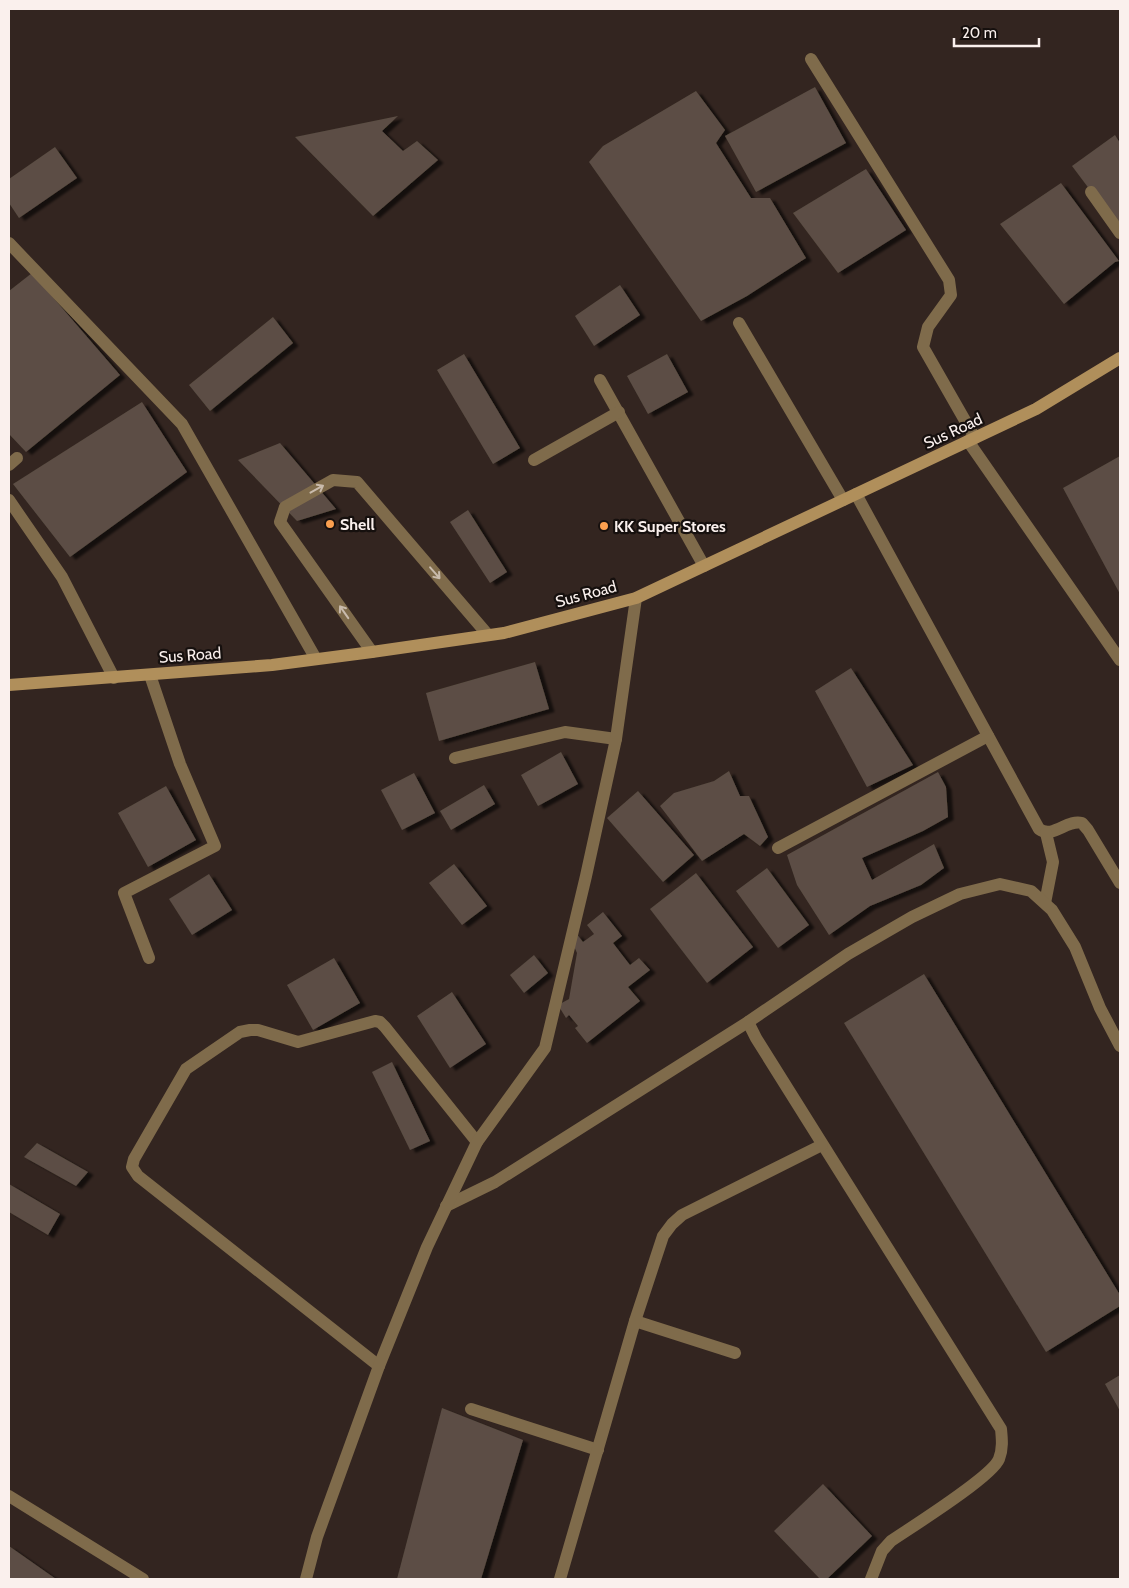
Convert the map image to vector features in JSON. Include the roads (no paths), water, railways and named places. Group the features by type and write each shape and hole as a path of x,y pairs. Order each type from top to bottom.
{"main road":[{"name":"Sus Road","path":"9,686 272,665 372,652 504,633 636,598 1036,409 1120,358"}],"street":[{"path":"811,59 948,280 951,295 928,326 923,347 971,440 1120,660"},
{"path":"1091,192 1120,233"},
{"path":"9,243 182,424 316,659"},
{"path":"739,324 843,500"},
{"path":"600,380 704,566"},
{"path":"534,460 619,412"},
{"path":"372,652 280,522 286,507 333,480 357,482 488,635"},
{"path":"856,494 1036,824 1039,829 1046,833 1053,862 1045,903"},
{"path":"9,500 62,577 114,678"},
{"path":"306,1579 317,1537 380,1366 427,1247 477,1142 545,1048 616,739 636,598"},
{"path":"149,958 124,893 216,846 180,764 150,674"},
{"path":"455,758 565,732 616,739"},
{"path":"778,848 988,736"},
{"path":"1046,833 1072,823 1082,823 1120,883"},
{"path":"446,1206 495,1182 748,1022 848,954 912,917 960,894 1000,884 1031,891 1052,910 1075,947 1100,1008 1120,1046"},
{"path":"380,1366 138,1176 132,1167 134,1158 186,1069 240,1032 258,1030 298,1042 375,1021 380,1022 385,1027 477,1142"},
{"path":"748,1022 822,1145 1001,1428 1003,1444 999,1461 977,1482 891,1541 882,1551 872,1579"},
{"path":"560,1579 635,1321 663,1236 672,1224 682,1216 822,1145"},
{"path":"635,1321 734,1353"},
{"path":"471,1409 598,1450"},
{"path":"9,1496 143,1579"}],"place":[{"name":"Shell","path":"330,524"},
{"name":"KK Super Stores","path":"604,526"}]}
